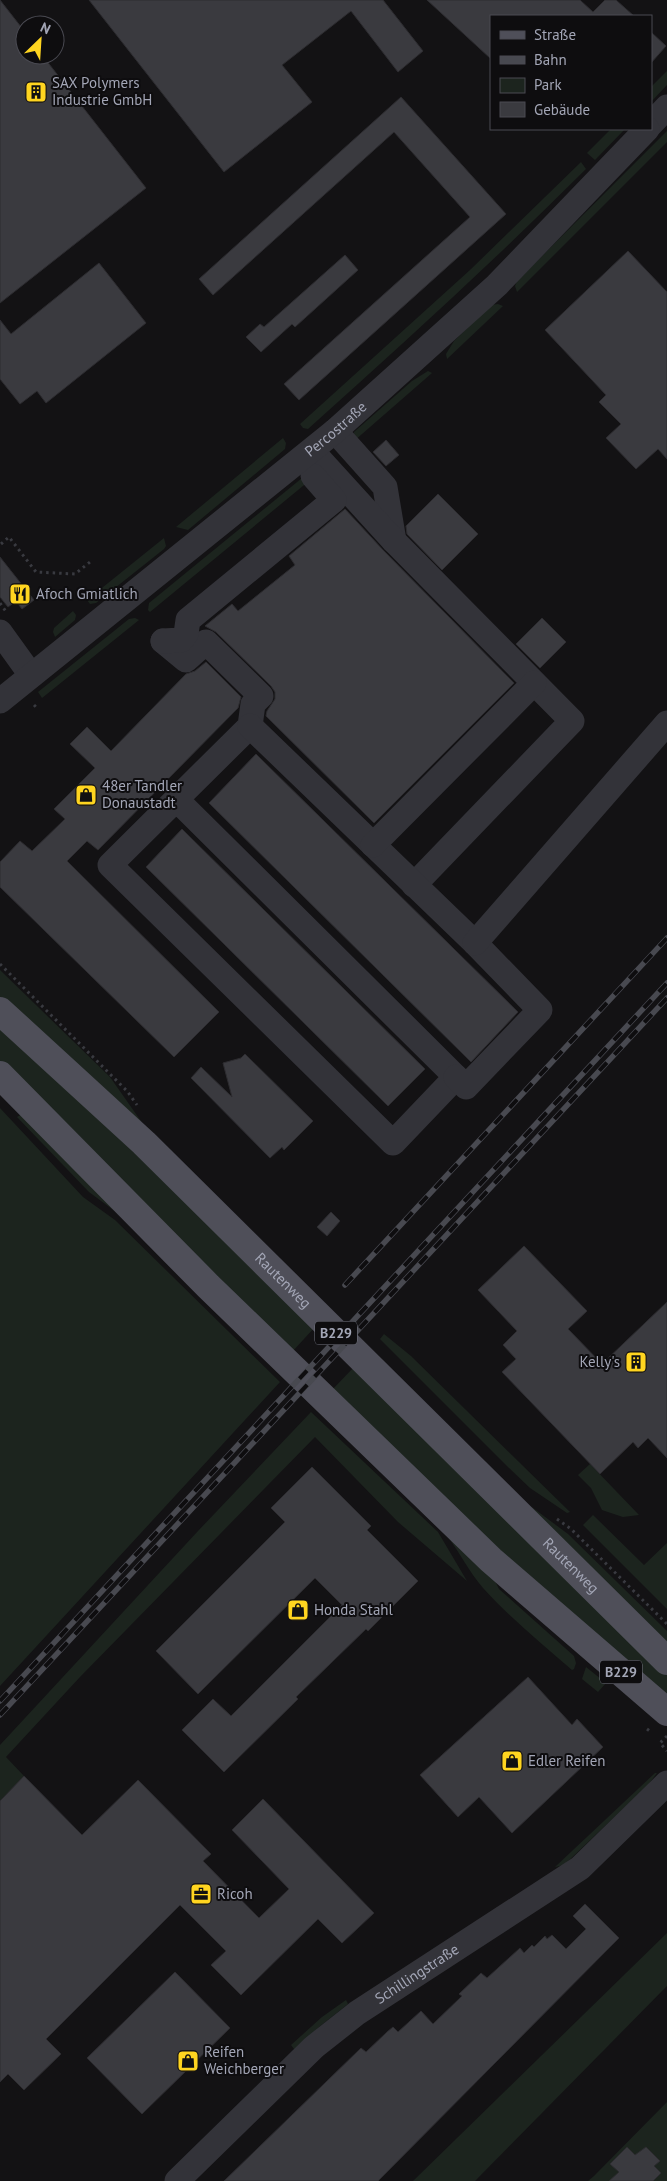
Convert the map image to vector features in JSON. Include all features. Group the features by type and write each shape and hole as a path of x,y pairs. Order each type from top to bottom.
{"main road":[{"name":"Rautenweg","path":"0,1010 144,1143 667,1662"},
{"name":"B229","path":"0,1075 202,1280 491,1560 655,1724"}],"street":[{"path":"652,123 667,106"},
{"name":"Percostraße","path":"0,701 335,431 497,284 646,130"},
{"path":"335,431 385,487 394,541"},
{"path":"306,456 394,541 572,721 414,885"},
{"path":"306,456 334,500 188,620 186,634 180,640 163,641 186,660 206,642 261,696 253,704 250,726 110,864 393,1143 456,1077"},
{"path":"0,632 32,675"},
{"path":"373,845 534,683"},
{"path":"475,943 667,724"},
{"path":"176,799 466,1086 540,1010 475,943 250,726"},
{"name":"Schillingstraße","path":"177,2181 314,2047 357,2013 580,1868 667,1783"}],"path":[{"path":"1,544 9,537 36,572 75,574 90,562"},
{"path":"667,1736 660,1743 667,1751"}],"green space":[{"path":"667,71 667,85 652,101 652,86"},
{"path":"610,130 624,130 595,160 587,153"},
{"path":"667,131 667,142 517,292 515,286 517,281"},
{"path":"581,162 586,169 518,236 308,429 303,428 300,424 470,270"},
{"path":"498,304 503,306 447,359 446,354 454,341 491,305"},
{"path":"428,371 432,373 354,441 354,432 412,381"},
{"path":"283,438 286,443 285,449 188,530 176,527"},
{"path":"302,478 309,481 150,612 148,610 149,603"},
{"path":"164,538 166,546 164,549 96,603 90,604 87,600"},
{"path":"73,611 76,615 75,620 55,637 54,628"},
{"path":"135,618 139,620 42,698 38,692 129,619"},
{"path":"0,970 110,1077 143,1124 0,998"},
{"path":"0,1024 18,1039 315,1327 292,1352 0,1062"},
{"path":"0,1108 83,1197 115,1220 280,1382 0,1686"},
{"path":"24,1113 116,1212 89,1192 17,1117"},
{"path":"384,1334 411,1356 570,1512 567,1513 530,1488 508,1467 380,1339"},
{"path":"355,1366 667,1673 667,1696 558,1605 331,1391"},
{"path":"311,1412 438,1532 467,1581 398,1522 315,1437 80,1677 6,1757 24,1776 0,1801 0,1745"},
{"path":"590,1464 639,1515 623,1517 602,1510 591,1488 578,1475"},
{"path":"529,1505 568,1534 667,1631 667,1650"},
{"path":"593,1515 644,1565 667,1543 667,1609 583,1525"},
{"path":"448,1537 492,1575 499,1589 574,1656 576,1663 574,1669 572,1670 538,1641 493,1599 473,1576"},
{"path":"586,1667 606,1683 598,1692 582,1679"},
{"path":"657,1773 648,1785 564,1865 555,1867"},
{"path":"667,1933 667,1986 475,2181 413,2181"},
{"path":"346,2000 348,2004 319,2027 297,2049 294,2049 291,2045 322,2017"},
{"path":"667,2102 667,2181 588,2181 594,2176"}],"building":[{"name":"SAX Polymers Industrie GmbH","path":"0,0 15,19 15,65 50,65 146,188 0,303"},
{"path":"89,0 383,0 423,51 398,72 351,11 282,65 312,102 224,172"},
{"path":"427,0 580,0 593,12 605,0 616,0 633,15 490,15 490,58"},
{"path":"652,33 666,46 652,62"},
{"path":"401,97 506,214 299,400 284,384 470,217 394,132 213,295 199,279"},
{"path":"628,251 667,292 667,459 658,449 636,469 606,438 621,424 599,402 606,395 545,330"},
{"path":"345,255 358,270 295,327 292,324 261,352 246,337 260,324 264,327"},
{"path":"99,263 146,323 46,403 37,391 20,404 0,379 0,320 11,334"},
{"path":"386,440 399,455 386,466 373,452"},
{"path":"438,494 478,534 442,570 407,534 406,526"},
{"path":"345,509 514,683 374,823 266,716 275,699 275,692 271,686 216,632 205,626 232,604 238,611 295,565 289,556"},
{"path":"0,557 34,600 22,609 16,601 8,607 0,597"},
{"path":"542,618 566,642 540,668 516,644"},
{"path":"206,662 241,697 238,708 98,850 87,841 67,861 219,1012 174,1057 0,887 0,862 20,841 32,851 65,819 54,809 95,768 70,744 87,727 111,751 186,674 195,671"},
{"path":"256,754 518,1012 471,1062 209,803"},
{"path":"182,829 425,1069 388,1106 146,867"},
{"path":"245,1054 313,1121 284,1150 282,1147 270,1158 191,1078 201,1067 232,1097 223,1063 241,1058"},
{"path":"331,1212 340,1221 327,1236 317,1227"},
{"name":"Kelly's","path":"524,1246 587,1311 568,1329 602,1364 667,1302 667,1458 648,1438 638,1448 633,1442 600,1474 502,1372 516,1359 503,1345 517,1331 478,1290"},
{"path":"312,1467 371,1526 367,1530 418,1581 368,1631 366,1629 296,1697 298,1699 224,1772 182,1730 213,1699 231,1716 342,1605 315,1578 198,1694 156,1651 285,1522 271,1508"},
{"name":"Edler Reifen","path":"528,1677 572,1725 577,1719 603,1747 512,1833 479,1797 458,1817 420,1775"},
{"path":"24,1776 82,1835 138,1780 211,1854 203,1861 259,1918 289,1889 232,1830 263,1799 374,1913 342,1943 318,1919 241,1995 211,1965 226,1951 180,1905 46,2039 61,2054 24,2090 8,2074 0,2082 0,1801"},
{"path":"585,1904 619,1938 378,2181 224,2181 361,2048 366,2052 393,2027 398,2032 421,2011 433,2024 462,1996 459,1994 481,1973 487,1978 520,1948 524,1953 532,1945 534,1947 545,1936 547,1939 552,1935 566,1949 586,1929 573,1916"},
{"path":"175,1972 230,2028 142,2114 87,2058"},
{"path":"627,2147 635,2155 646,2147 660,2161 654,2166 661,2173 653,2181 609,2181 619,2172 610,2164"}],"railway":[{"path":"345,1285 667,938"},
{"path":"0,1701 667,983"},
{"path":"0,1715 667,998"}],"place":[{"name":"SAX Polymers Industrie GmbH","path":"36,92"},
{"name":"Afoch Gmiatlich","path":"20,594"},
{"name":"48er Tandler Donaustadt","path":"86,795"},
{"name":"Kelly's","path":"636,1362"},
{"name":"Honda Stahl","path":"298,1610"},
{"name":"Edler Reifen","path":"512,1761"},
{"name":"Ricoh","path":"201,1894"},
{"name":"Reifen Weichberger","path":"188,2061"}]}
